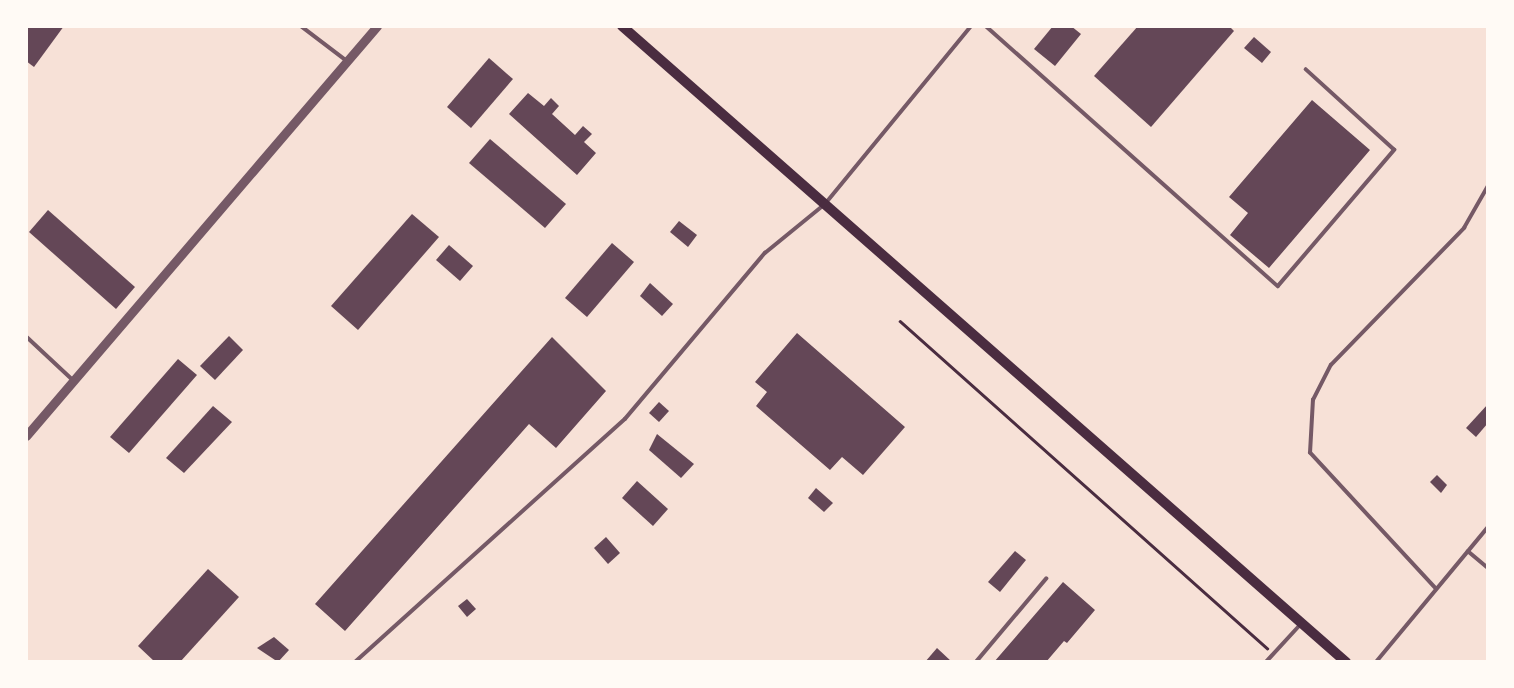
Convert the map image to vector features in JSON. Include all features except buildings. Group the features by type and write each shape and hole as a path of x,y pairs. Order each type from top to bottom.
{"main road":[{"path":"622,26 1346,662"}],"street":[{"path":"26,436 377,26"}],"lane":[{"path":"301,26 348,61"},
{"path":"355,662 625,419 758,260 825,204 971,26"},
{"path":"986,26 1278,286 1394,150 1306,70"},
{"path":"1436,589 1310,453 1313,400 1331,365 1464,228 1488,186"},
{"path":"26,336 74,382"},
{"path":"1376,662 1488,527"},
{"path":"1468,551 1488,568"},
{"path":"976,662 1046,579"},
{"path":"1266,662 1302,623"}],"path":[{"path":"900,321 1273,654"}]}
